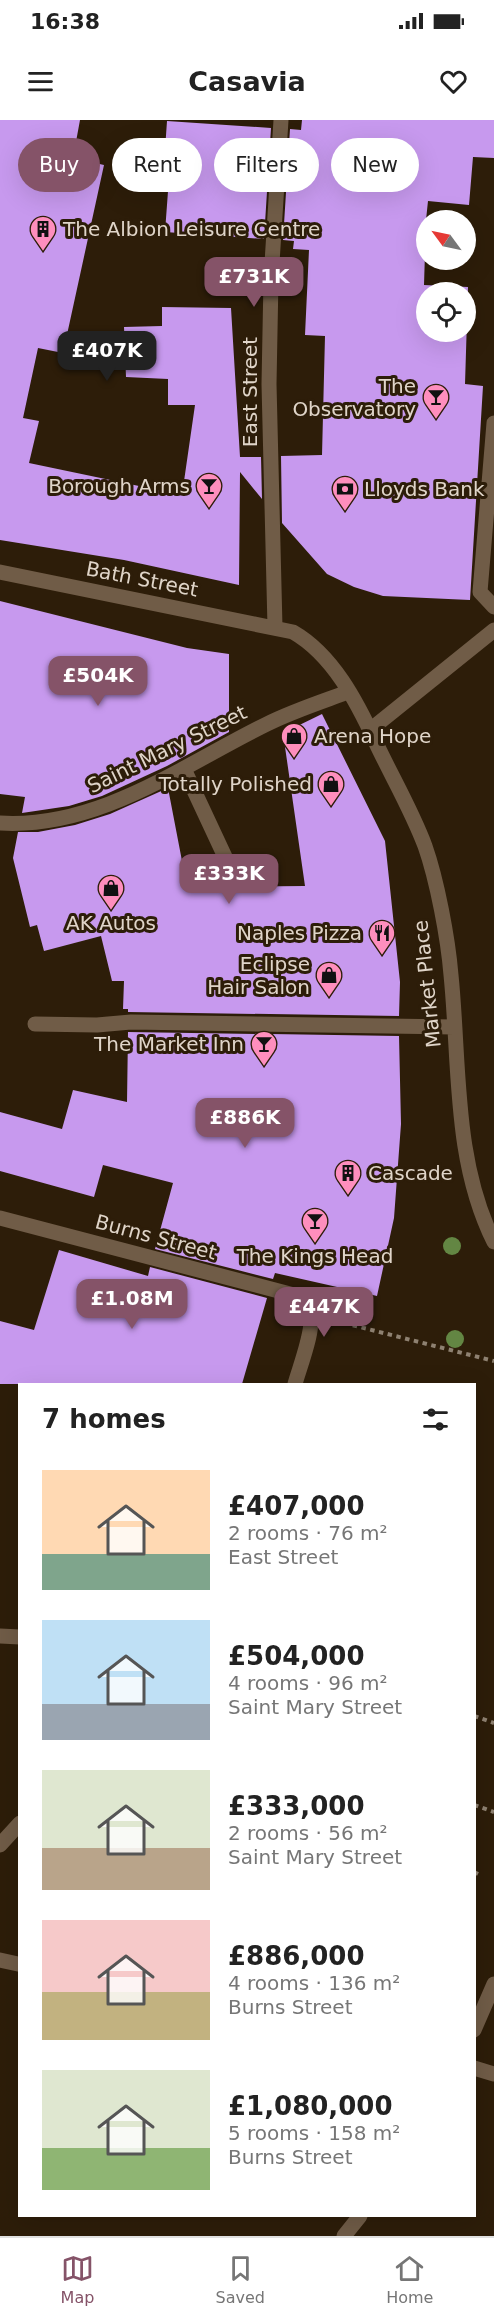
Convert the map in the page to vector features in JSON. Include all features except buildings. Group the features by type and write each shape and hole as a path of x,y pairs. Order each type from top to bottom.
{"street":[{"name":"East Street","path":"275,627 269,384 281,120"},
{"path":"494,423 480,592 494,607"},
{"name":"Bath Street","path":"0,572 275,627"},
{"name":"Market Place","path":"275,627 293,632 321,653 333,667 370,730 425,846 439,902 451,973 460,1108 469,1171 482,1218 494,1242"},
{"path":"370,730 494,630"},
{"name":"Saint Mary Street","path":"0,823 35,823 114,803 268,723 348,692"},
{"path":"183,769 226,859"},
{"path":"35,1023 97,1025 131,1022 454,1028"},
{"name":"Burns Street","path":"0,1218 280,1290 300,1300 311,1316 295,1383"},
{"path":"0,1636 18,1637"},
{"path":"0,1845 18,1825"},
{"path":"0,1960 18,1964"},
{"path":"476,2025 494,1984"},
{"path":"476,2069 494,2074"},
{"path":"344,2236 359,2217"}],"path":[{"path":"336,1321 494,1361"},
{"path":"476,1717 494,1723"},
{"path":"476,1806 494,1812"}],"place":[{"name":"The Albion Leisure Centre","path":"43,252"},
{"name":"The Observatory","path":"436,420"},
{"name":"Borough Arms","path":"209,509"},
{"name":"Lloyds Bank","path":"345,512"},
{"name":"Arena Hope","path":"294,759"},
{"name":"Totally Polished","path":"331,807"},
{"name":"AK Autos","path":"111,911"},
{"name":"Naples Pizza","path":"382,956"},
{"name":"Eclipse Hair Salon","path":"329,998"},
{"name":"The Market Inn","path":"264,1067"},
{"name":"Cascade","path":"348,1196"},
{"name":"The Kings Head","path":"315,1244"}]}
